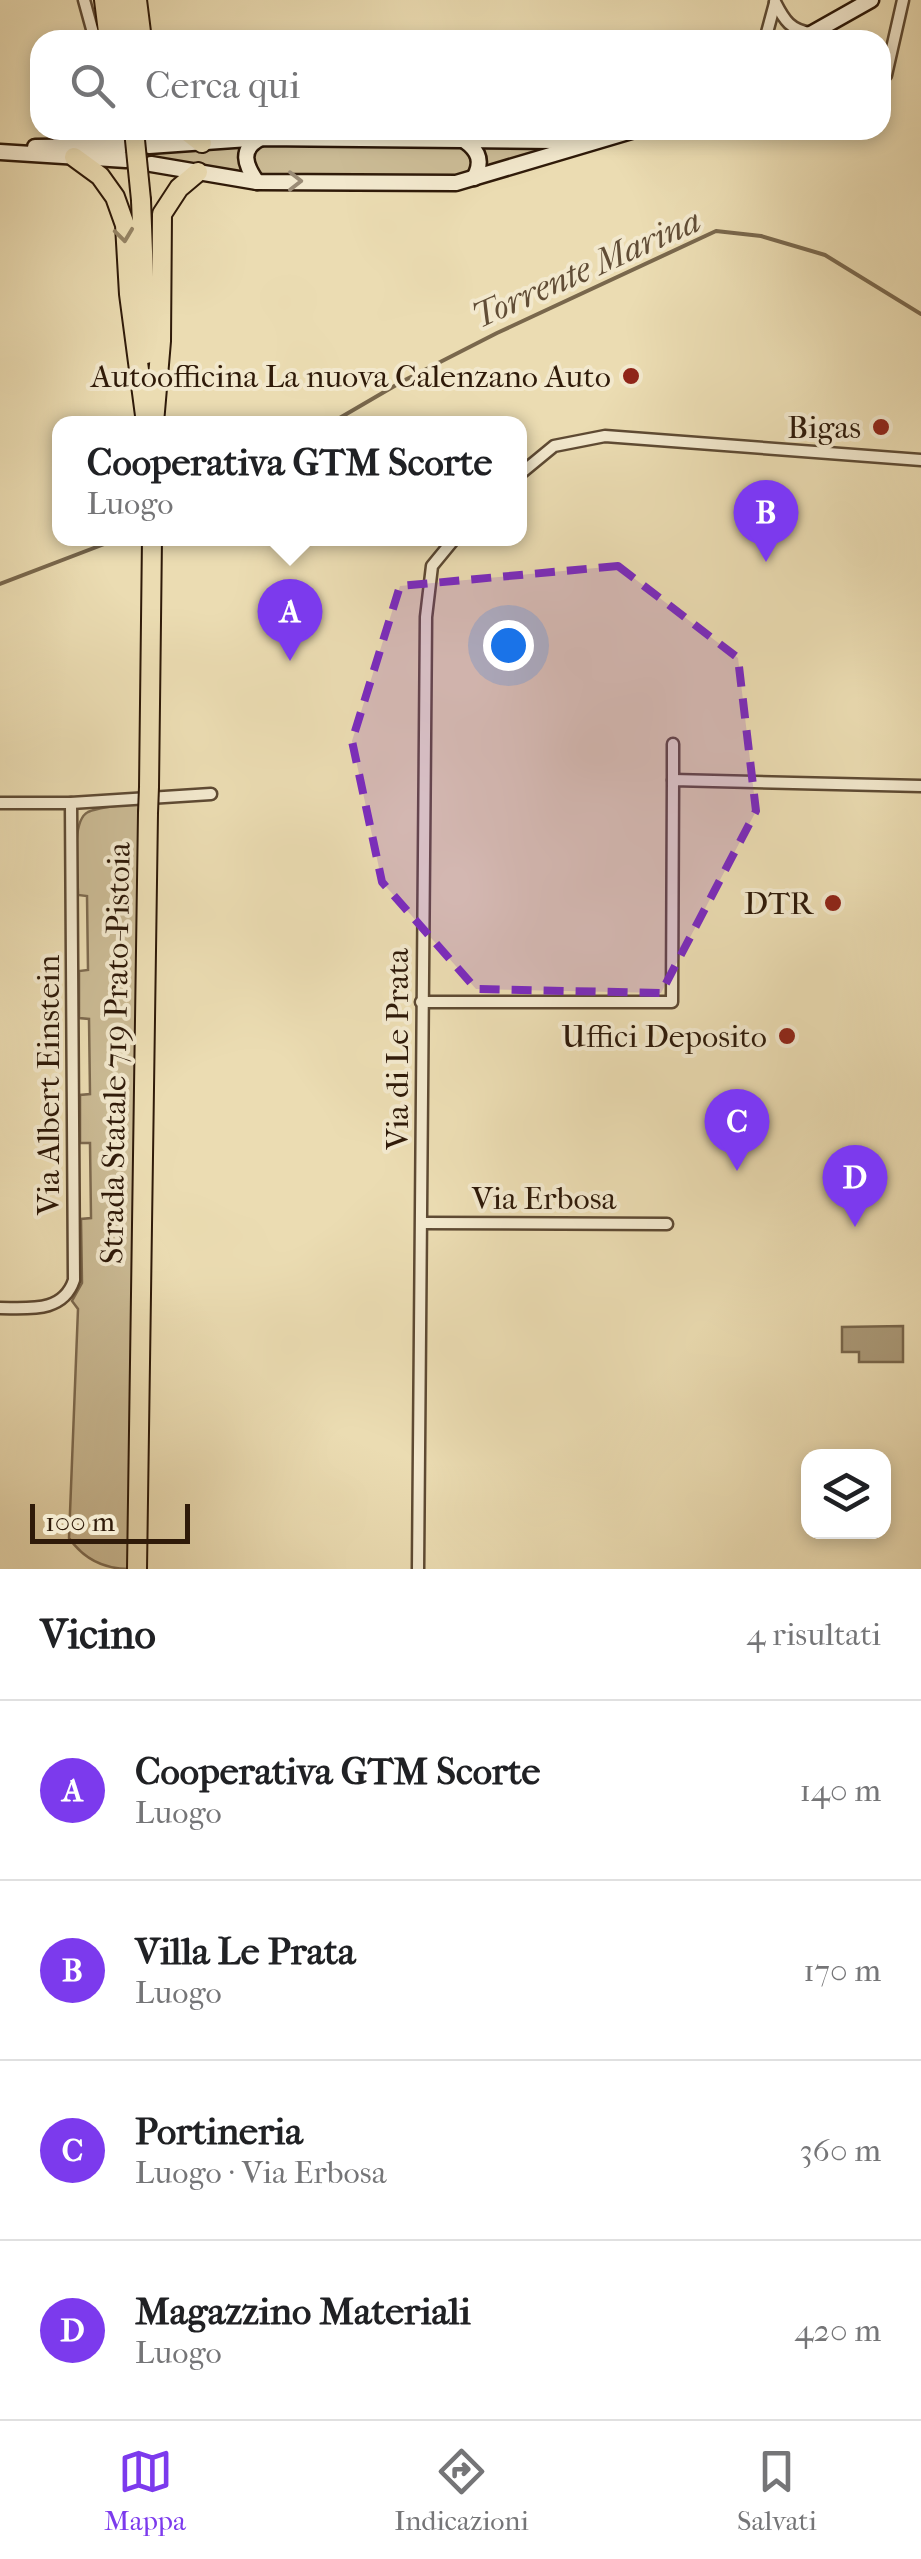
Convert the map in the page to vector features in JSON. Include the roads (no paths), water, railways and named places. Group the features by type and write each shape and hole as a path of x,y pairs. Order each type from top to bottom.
{"highway":[{"path":"104,0 107,30"},
{"path":"121,0 124,30"},
{"path":"137,0 141,30"},
{"path":"198,140 202,143"},
{"path":"128,145 141,200 150,416"},
{"path":"68,151 100,176 115,197 125,225 129,294 149,416"},
{"path":"151,416 161,341 162,214 179,188 198,172"},
{"name":"Strada Statale 719 Prato-Pistoia","path":"137,1569 152,546"}],"street":[{"path":"84,0 92,30"},
{"path":"818,30 872,0"},
{"path":"891,52 903,0"},
{"path":"775,1 786,30"},
{"path":"770,28 775,1"},
{"path":"785,22 797,30"},
{"path":"68,151 76,140"},
{"path":"149,146 238,140"},
{"path":"258,182 245,155 259,140"},
{"path":"397,140 568,140"},
{"path":"151,164 258,182 456,183 597,140"},
{"path":"465,141 478,153 479,169 474,178"},
{"path":"0,151 68,151 128,145"},
{"path":"527,468 554,446 605,436 921,460"},
{"name":"Via di Le Prata","path":"418,1567 426,618 432,566 448,546"},
{"path":"421,1002 672,1002 672,744"},
{"path":"673,780 921,786"},
{"path":"0,803 71,803 211,794"},
{"name":"Via Albert Einstein","path":"0,1308 50,1305 67,1294 74,1280 71,803"},
{"name":"Via Erbosa","path":"422,1223 667,1224"}],"waterway":[{"name":"Torrente Marina","path":"343,416 497,333 716,231 761,236 825,255 921,314"},
{"name":"Torrente Marina","path":"0,584 99,546"}],"place":[{"name":"Autoofficina La nuova Calenzano Auto","path":"631,376"},
{"name":"Bigas","path":"881,427"},
{"name":"Villa Le Prata","path":"766,562"},
{"name":"Cooperativa GTM Scorte","path":"290,661"},
{"name":"DTR","path":"833,903"},
{"name":"Uffici Deposito","path":"787,1036"},
{"name":"Portineria","path":"737,1171"},
{"name":"Magazzino Materiali","path":"855,1227"}]}
